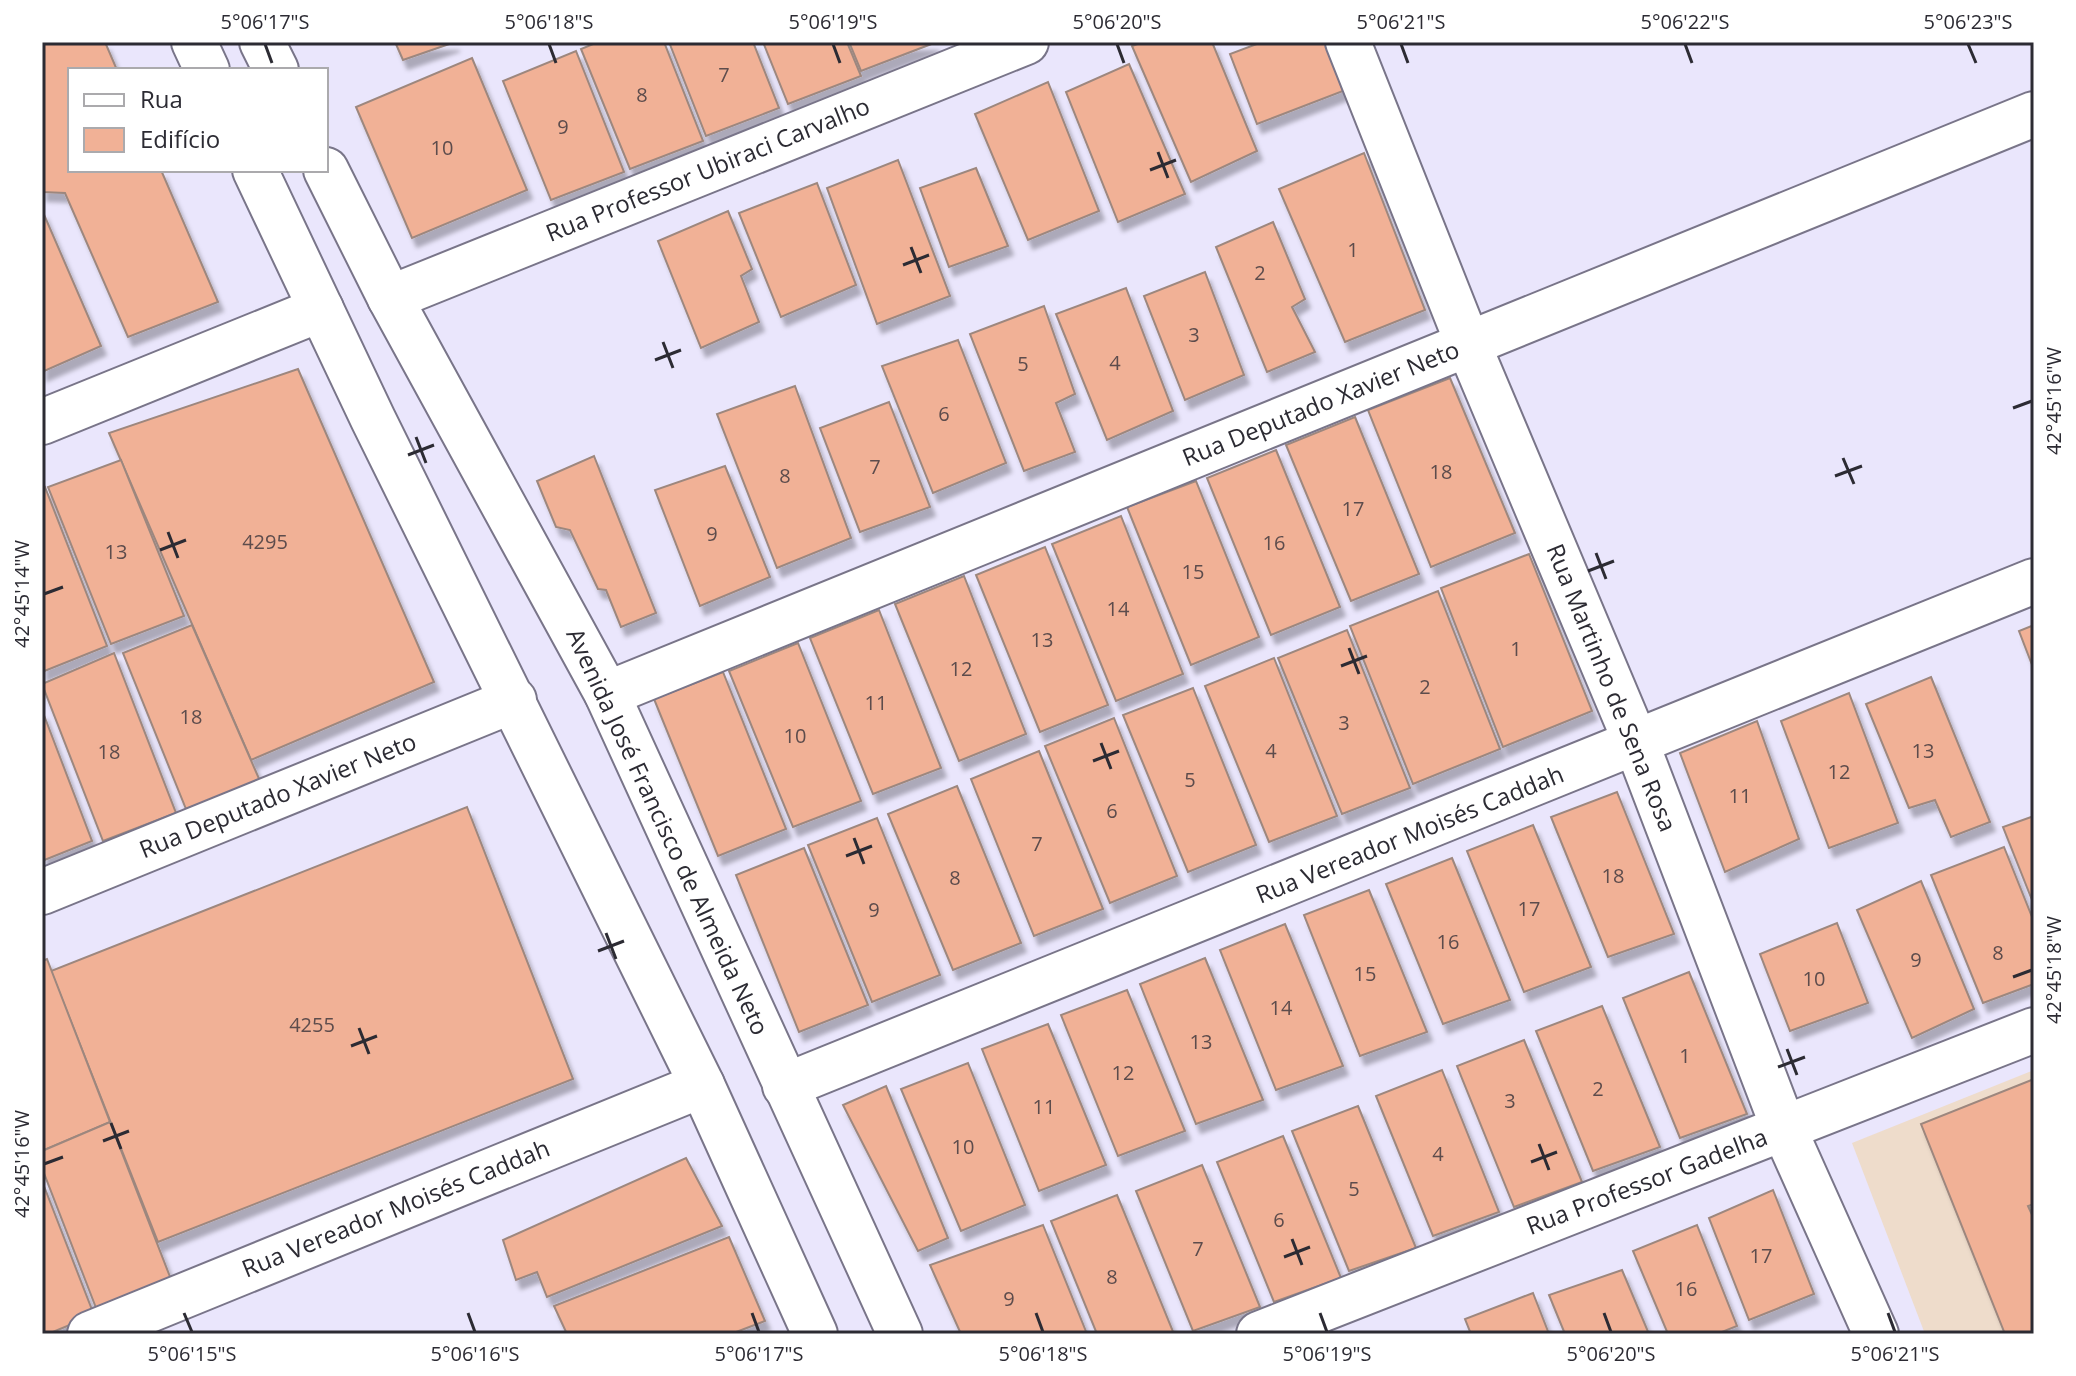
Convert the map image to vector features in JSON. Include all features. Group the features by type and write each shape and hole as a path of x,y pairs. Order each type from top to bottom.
{"street":[{"path":"194,42 206,68"},
{"path":"262,42 275,68"},
{"name":"Rua Professor Ubiraci Carvalho","path":"390,298 1026,42"},
{"name":"Rua Martinho de Sena Rosa","path":"1348,42 1468,344 1637,745 1784,1129 1876,1334"},
{"name":"Rua Deputado Xavier Neto","path":"607,694 2034,114"},
{"path":"256,172 702,1085 815,1334"},
{"name":"Avenida José Francisco de Almeida Neto","path":"327,172 390,298 607,694 900,1334"},
{"path":"42,422 321,309"},
{"name":"Rua Vereador Moisés Caddah","path":"785,1086 1637,745 2034,581"},
{"name":"Rua Deputado Xavier Neto","path":"42,892 514,700"},
{"name":"Rua Professor Gadelha","path":"1259,1334 2034,1030"},
{"name":"Rua Vereador Moisés Caddah","path":"90,1334 702,1085"}],"shaded area":[{"path":"2034,1070 2034,1334 1925,1334 1852,1143"}],"building":[{"path":"42,42 105,42 116,68 68,68 68,172 162,172 218,302 128,337 65,193 42,192"},
{"path":"395,42 455,42 403,60"},
{"path":"598,42 664,42 703,141 630,169 581,49"},
{"path":"669,42 753,42 779,108 706,136"},
{"path":"763,42 847,42 861,76 788,104"},
{"path":"849,42 933,42 934,43 861,71"},
{"path":"1143,42 1212,42 1257,151 1191,182 1132,46"},
{"path":"1262,42 1325,42 1343,91 1257,124 1230,54"},
{"path":"576,51 624,172 551,200 503,81"},
{"path":"472,58 527,190 412,238 356,107"},
{"path":"1129,64 1185,194 1118,222 1066,92"},
{"path":"1048,82 1099,211 1028,240 975,114"},
{"path":"1364,153 1425,310 1345,342 1279,189"},
{"path":"898,160 950,296 877,324 827,188"},
{"path":"976,168 1008,246 949,267 920,188"},
{"path":"817,183 856,285 781,317 739,213"},
{"path":"42,210 101,346 42,372"},
{"path":"728,211 752,269 741,276 759,322 701,348 658,241"},
{"path":"1273,222 1305,299 1292,307 1315,352 1267,372 1216,247"},
{"path":"1205,272 1244,375 1185,400 1144,296"},
{"path":"1126,288 1173,411 1107,440 1056,314"},
{"path":"1044,306 1075,394 1056,403 1075,452 1024,471 970,334"},
{"path":"958,340 1006,463 933,493 882,366"},
{"path":"298,369 434,682 251,760 109,433"},
{"path":"1450,378 1515,533 1431,567 1368,410"},
{"path":"795,386 851,538 777,568 717,414"},
{"path":"889,402 930,507 860,532 820,428"},
{"path":"1355,417 1419,574 1351,601 1286,445"},
{"path":"1276,450 1340,607 1271,635 1207,478"},
{"path":"594,456 656,613 621,627 606,590 598,589 570,530 556,527 537,481"},
{"path":"121,460 184,616 111,644 48,487"},
{"path":"725,466 770,577 700,606 655,490"},
{"path":"1196,481 1259,637 1191,665 1127,507"},
{"path":"45,487 107,646 42,672 42,489"},
{"path":"1121,516 1183,674 1116,701 1052,544"},
{"path":"1045,547 1108,705 1040,732 976,575"},
{"path":"1529,554 1592,711 1503,747 1441,588"},
{"path":"964,576 1026,734 959,761 895,604"},
{"path":"1438,591 1500,749 1413,784 1350,626"},
{"path":"879,610 941,768 873,794 810,638"},
{"path":"192,625 260,781 186,809 123,653"},
{"path":"2034,625 2034,670 2019,631"},
{"path":"1347,630 1410,788 1342,814 1278,658"},
{"path":"798,643 861,801 793,827 729,671"},
{"path":"114,653 176,813 103,841 42,684"},
{"path":"1274,658 1337,816 1269,842 1205,686"},
{"path":"723,672 786,829 718,856 654,699"},
{"path":"1931,677 1990,822 1951,837 1935,800 1909,808 1866,704"},
{"path":"1193,688 1256,845 1188,872 1123,715"},
{"path":"1849,693 1898,823 1829,848 1781,721"},
{"path":"42,710 92,841 42,861"},
{"path":"1114,718 1177,876 1110,903 1045,746"},
{"path":"1757,721 1799,839 1725,872 1680,753"},
{"path":"1039,751 1103,909 1034,936 971,779"},
{"path":"957,786 1021,943 953,970 888,814"},
{"path":"1617,792 1674,934 1608,957 1551,817"},
{"path":"467,807 573,1079 158,1242 51,971"},
{"path":"2034,816 2034,905 2003,827"},
{"path":"877,818 940,975 872,1002 808,845"},
{"path":"1533,825 1591,967 1524,992 1467,851"},
{"path":"2004,847 2034,922 2034,984 1983,1003 1931,875"},
{"path":"804,848 868,1005 799,1032 736,875"},
{"path":"1452,858 1510,1000 1443,1024 1386,884"},
{"path":"1921,881 1974,1009 1912,1038 1857,910"},
{"path":"1369,890 1427,1032 1360,1056 1304,915"},
{"path":"1837,923 1868,1003 1790,1031 1760,954"},
{"path":"1285,924 1343,1066 1276,1090 1220,950"},
{"path":"1205,958 1263,1100 1196,1124 1140,984"},
{"path":"47,959 110,1122 42,1151 42,961"},
{"path":"1689,972 1747,1114 1680,1138 1623,998"},
{"path":"1127,990 1185,1131 1118,1156 1061,1015"},
{"path":"1602,1006 1660,1147 1593,1171 1536,1031"},
{"path":"1048,1024 1106,1165 1039,1191 982,1049"},
{"path":"1524,1040 1582,1182 1514,1207 1457,1066"},
{"path":"968,1063 1025,1205 961,1231 901,1089"},
{"path":"1442,1070 1499,1212 1433,1236 1376,1096"},
{"path":"2034,1079 2034,1204 2028,1206 2034,1219 2034,1334 2005,1334 1921,1124"},
{"path":"886,1086 948,1238 918,1251 843,1105"},
{"path":"1358,1106 1416,1248 1349,1271 1292,1131"},
{"path":"110,1122 172,1282 98,1313 42,1168 42,1151"},
{"path":"1283,1136 1341,1278 1274,1302 1217,1162"},
{"path":"686,1158 722,1226 547,1297 537,1272 516,1280 503,1240"},
{"path":"1202,1165 1260,1307 1193,1331 1136,1191"},
{"path":"42,1181 94,1315 48,1334 42,1334"},
{"path":"1773,1190 1814,1294 1749,1320 1709,1218"},
{"path":"1117,1195 1174,1334 1097,1334 1051,1221"},
{"path":"1043,1225 1087,1334 961,1334 930,1265"},
{"path":"1697,1225 1737,1326 1717,1334 1668,1334 1633,1251"},
{"path":"729,1237 765,1321 731,1334 567,1334 554,1306"},
{"path":"1622,1270 1649,1334 1565,1334 1549,1295"},
{"path":"1533,1293 1549,1334 1471,1334 1465,1319"}]}
